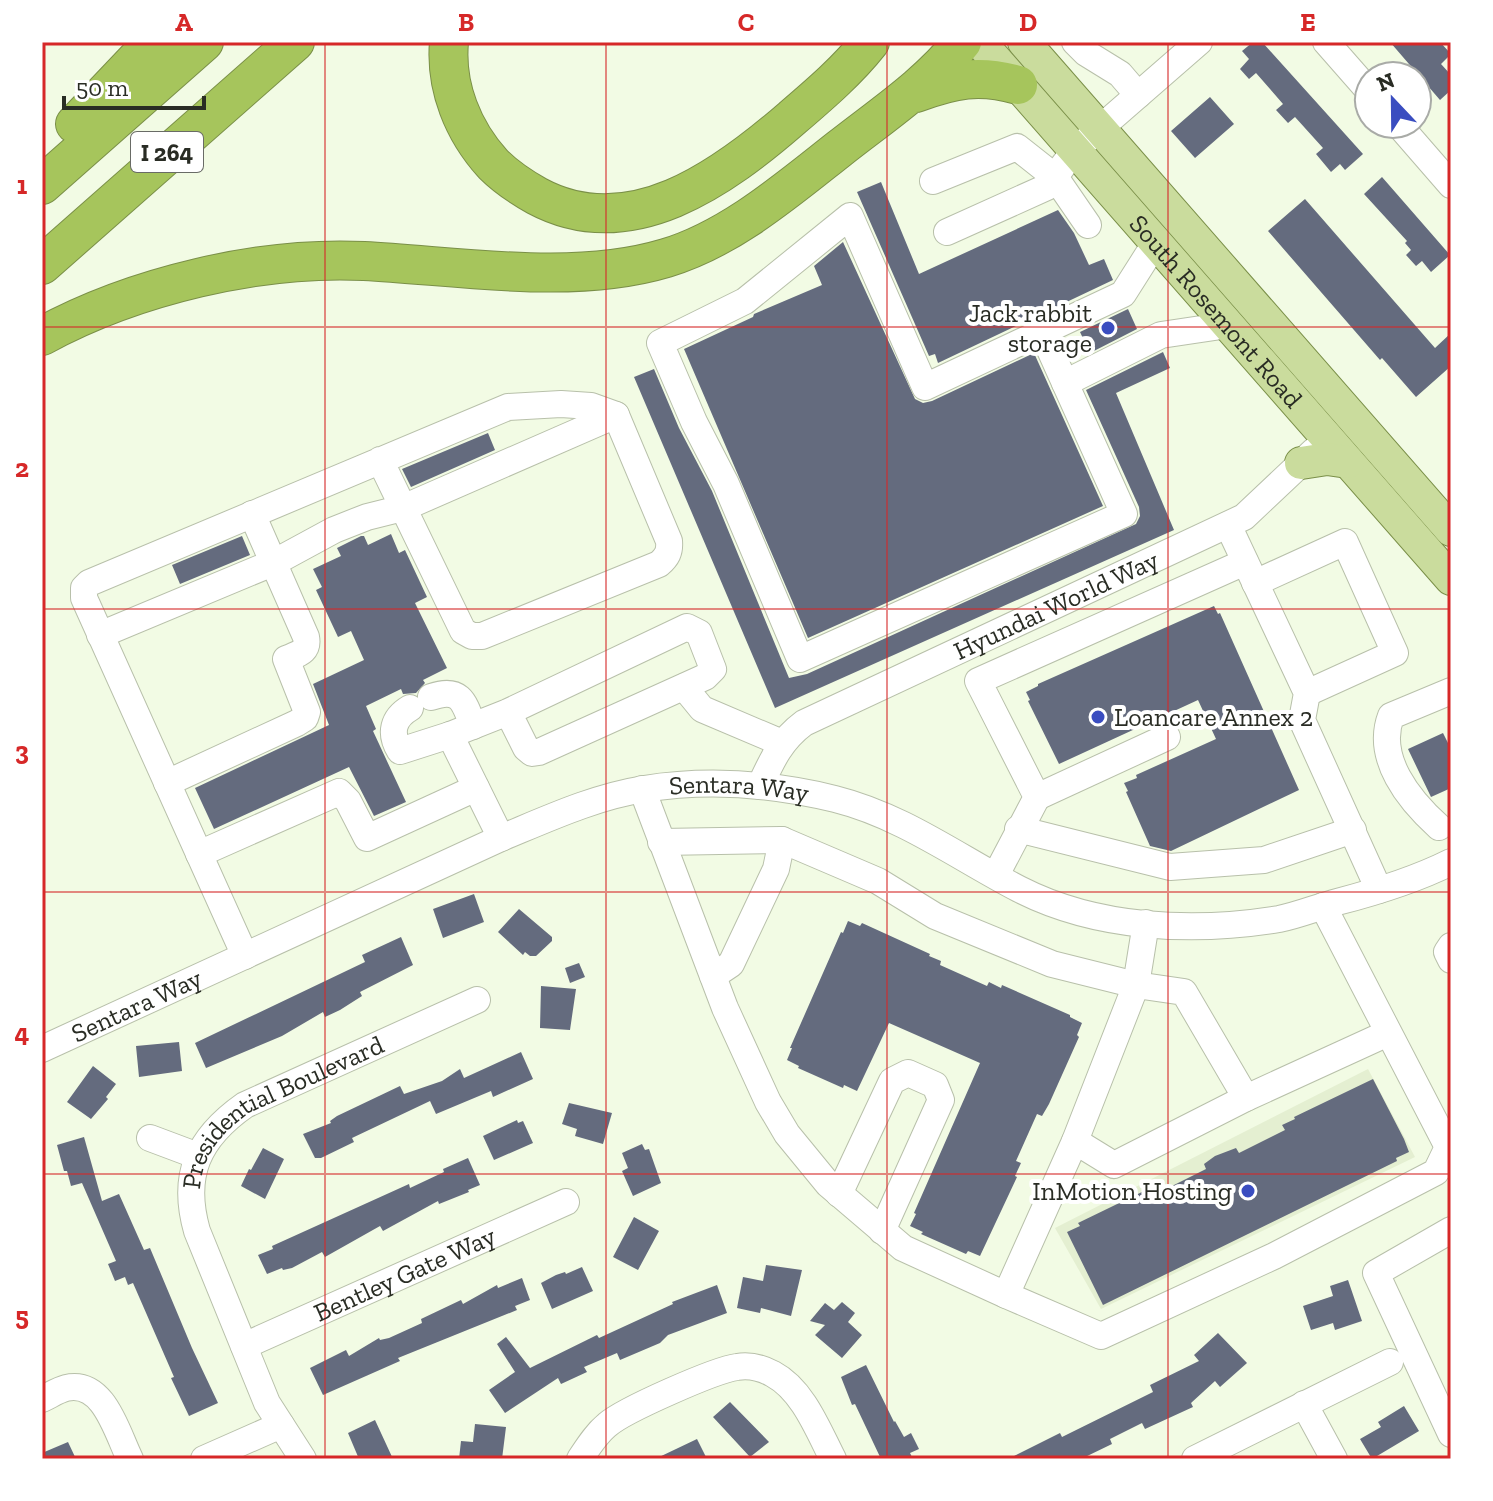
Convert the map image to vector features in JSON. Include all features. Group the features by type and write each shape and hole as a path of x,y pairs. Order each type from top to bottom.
{"highway":[{"path":"42,158 153,42"},
{"name":"I 264","path":"42,185 204,42"},
{"name":"I 264","path":"42,265 295,42"},
{"path":"449,42 450,77 455,102 485,155 519,186 550,203 574,211 604,214 651,208 701,186 776,133 830,86 870,42"},
{"path":"42,336 97,311 158,290 268,266 362,261 566,272 631,267 666,258 700,245 796,183 910,95 937,71 962,42"},
{"path":"910,95 959,79 993,78 1018,85"}],"main road":[{"name":"South Rosemont Road","path":"980,42 1451,579"},
{"name":"South Rosemont Road","path":"1024,42 1451,530"},
{"path":"1301,463 1327,459 1338,450"}],"street":[{"path":"1075,42 1086,53 1120,74 1138,95"},
{"path":"947,232 1047,187 1075,150 1199,42"},
{"path":"1326,42 1353,73"},
{"path":"1412,140 1451,185"},
{"path":"933,181 1017,147 1055,177 1088,225"},
{"path":"1042,332 1124,514 800,659 726,484 694,422 660,343 745,301 850,216 925,387 1042,332 1123,294 1156,242"},
{"path":"1065,383 1161,335 1228,325"},
{"path":"245,956 82,593 89,583 380,460 508,407 561,404 591,406 616,415 669,541 667,557 659,564 482,636 472,636 463,631 380,460"},
{"path":"100,635 275,562 334,530 403,508 616,415"},
{"path":"1338,450 1354,418"},
{"name":"Hyundai World Way","path":"760,786 782,743 804,723 1244,517 1301,463"},
{"path":"167,783 305,718 307,712 286,659 304,651 306,637 252,514"},
{"path":"1228,525 1307,693 1302,720 1379,890"},
{"path":"978,681 1250,573 1345,542 1395,653 1307,693"},
{"path":"501,838 476,788 462,730 465,704 455,694 446,692 400,713 393,727 400,751 408,750 462,730 508,712 687,627 699,633 713,669 710,674 684,687 539,752 532,753 526,748 508,712"},
{"path":"963,649 1037,797"},
{"path":"684,687 702,709 782,743"},
{"path":"1448,863 1437,838 1445,824 1417,807 1389,759 1386,731 1391,716 1451,691"},
{"path":"996,875 1037,797 1167,737"},
{"name":"Sentara Way","path":"42,1049 501,838 561,813 642,789 693,785 760,786 837,800 902,823 982,870 1065,907 1090,915 1146,923 1234,925 1283,918 1379,890 1448,863"},
{"path":"199,854 331,794 344,794 367,838 476,788"},
{"path":"642,789 713,976 768,1102 787,1134 839,1194 903,1248 1101,1336 1274,1256 1436,1172 1448,1147 1323,906"},
{"path":"1018,829 1170,867 1264,860 1353,830"},
{"path":"661,842 782,840 878,881 935,916 1052,964 1136,985 1184,992 1246,1098"},
{"path":"713,976 731,964 776,869 782,840"},
{"path":"1006,1295 1075,1141 1136,985 1146,923"},
{"path":"1451,946 1447,952 1451,960"},
{"name":"Presidential Boulevard","path":"303,1459 267,1403 192,1215 191,1189 198,1156 209,1136 225,1119 245,1105 477,1000"},
{"path":"1075,1141 1114,1165 1246,1098 1388,1033"},
{"path":"839,1194 892,1081 908,1073 935,1085 941,1100 882,1231"},
{"path":"150,1138 198,1156"},
{"name":"Bentley Gate Way","path":"244,1346 566,1202"},
{"path":"1451,1230 1376,1273 1451,1434"},
{"path":"1195,1459 1390,1362"},
{"path":"580,1459 593,1440 620,1416 722,1369 741,1366 771,1373 793,1390 833,1459"},
{"path":"42,1399 64,1388 89,1390 102,1402 130,1459"},
{"path":"1304,1404 1334,1459"},
{"path":"204,1459 281,1425"}],"shaded area":[{"name":"InMotion Hosting","path":"1368,1069 1415,1157 1101,1309 1055,1228"}],"building":[{"path":"1253,42 1262,42 1363,154 1345,170 1340,164 1331,172 1316,154 1323,148 1295,117 1288,123 1276,110 1283,104 1256,73 1249,79 1240,69 1249,59 1242,51"},
{"path":"1390,42 1440,42 1451,54 1441,64 1451,75 1451,90 1440,100 1433,92 1433,60 1406,60"},
{"path":"1210,97 1234,124 1195,158 1171,131"},
{"path":"1382,177 1450,255 1431,272 1422,261 1416,266 1406,255 1411,250 1405,243 1407,241 1364,194"},
{"path":"881,182 919,274 1058,210 1074,233 1089,265 1104,259 1113,280 938,363 935,354 929,356 857,192"},
{"path":"1305,199 1435,348 1451,333 1451,366 1416,397 1268,231"},
{"path":"843,242 915,399 923,403 932,401 1034,353 1103,506 808,638 684,349 822,285 814,266"},
{"name":"Jack rabbit storage","path":"1128,309 1137,329 1090,353 1080,332"},
{"path":"1163,352 1170,368 1116,393 1174,530 775,708 634,377 654,369 679,428 712,491 789,678 807,674 1136,524 1140,516 1139,507 1086,390"},
{"path":"488,433 495,450 411,487 402,469"},
{"path":"391,534 399,553 405,550 427,597 415,603 447,668 423,680 425,683 416,693 403,694 401,689 366,706 376,729 373,731 406,802 374,816 349,767 214,829 195,788 329,725 313,684 364,660 351,631 338,637 316,590 322,587 313,569 341,556 337,548 361,536 368,545"},
{"path":"242,536 250,555 180,584 172,565"},
{"name":"Loancare Annex 2","path":"1214,606 1220,613 1299,790 1171,851 1150,846 1124,783 1216,739 1198,700 1059,764 1026,692"},
{"path":"1443,733 1451,749 1451,788 1431,797 1408,749"},
{"path":"474,894 484,922 443,938 433,909"},
{"path":"519,909 552,937 552,941 536,956 525,952 523,955 498,932"},
{"path":"848,921 860,926 862,923 930,954 941,961 940,965 987,986 989,982 1001,988 1002,985 1082,1023 1079,1037 1049,1104 1042,1116 1037,1114 1016,1161 1021,1163 1017,1177 980,1256 968,1251 966,1254 910,1226 980,1063 889,1023 857,1091 844,1085 843,1088 787,1060"},
{"path":"401,937 413,965 360,992 362,996 340,1010 325,1017 323,1012 282,1036 206,1068 195,1043 365,962 362,955"},
{"path":"579,963 585,977 570,983 565,968"},
{"path":"541,986 576,989 570,1030 540,1028"},
{"path":"179,1042 182,1071 139,1077 136,1046"},
{"path":"521,1052 533,1079 493,1097 491,1091 436,1114 430,1101 352,1138 354,1142 321,1158 315,1158 303,1134 331,1123 337,1116 400,1086 404,1094 442,1081 460,1069 464,1078"},
{"path":"93,1066 116,1084 91,1119 67,1102"},
{"name":"InMotion Hosting","path":"1373,1079 1409,1152 1396,1158 1397,1161 1103,1305 1067,1232 1080,1226 1078,1223 1144,1191 1157,1187 1160,1192 1206,1169 1204,1164 1215,1156 1236,1148 1239,1153 1285,1130 1282,1125 1294,1117"},
{"path":"569,1103 612,1113 603,1144 575,1136 577,1129 562,1124"},
{"path":"517,1120 518,1123 523,1121 533,1143 494,1160 483,1136"},
{"path":"84,1137 102,1201 119,1194 144,1250 150,1248 218,1403 189,1416 133,1283 128,1285 125,1277 115,1281 108,1264 116,1261 82,1183 71,1186 67,1171 64,1171 57,1145"},
{"path":"642,1144 645,1150 649,1149 661,1183 633,1196 622,1171 628,1168 622,1153"},
{"path":"263,1148 284,1159 265,1199 241,1186"},
{"path":"468,1158 480,1185 469,1192 439,1204 438,1201 383,1231 380,1226 325,1257 322,1252 292,1268 267,1274 258,1255 273,1249 272,1246 409,1184 410,1188"},
{"path":"634,1217 659,1231 638,1270 613,1257"},
{"path":"766,1265 802,1270 791,1316 761,1308 760,1313 737,1308 743,1277 763,1281"},
{"path":"582,1267 593,1291 552,1309 541,1283"},
{"path":"522,1278 530,1300 515,1306 517,1310 398,1358 400,1361 323,1395 310,1368 346,1350 349,1356 379,1338 389,1338 422,1323 421,1319 461,1300 463,1304 497,1285 498,1288"},
{"path":"1348,1280 1362,1321 1335,1330 1333,1323 1311,1330 1303,1306 1333,1296 1330,1286"},
{"path":"717,1285 727,1313 668,1335 660,1343 620,1360 617,1353 584,1367 587,1372 561,1384 558,1378 505,1413 489,1390 515,1372 497,1344 506,1337 530,1368 597,1335 599,1338 672,1302"},
{"path":"842,1302 855,1313 848,1322 862,1335 842,1358 815,1335 825,1325 810,1321 825,1303 834,1310"},
{"path":"1218,1333 1247,1363 1220,1387 1215,1381 1191,1403 1193,1407 1145,1429 1142,1423 1110,1439 1112,1444 1081,1459 1008,1459 1060,1433 1062,1437 1153,1392 1150,1385 1199,1361 1194,1355"},
{"path":"866,1365 894,1422 904,1437 911,1433 919,1449 910,1453 913,1459 881,1459 855,1404 852,1405 841,1377"},
{"path":"730,1402 769,1442 750,1457 713,1417"},
{"path":"1404,1406 1419,1431 1372,1459 1360,1439 1381,1427 1378,1422"},
{"path":"375,1420 393,1459 359,1459 348,1433"},
{"path":"475,1424 506,1427 502,1459 459,1459 461,1441 473,1442"},
{"path":"697,1439 707,1459 655,1459"},
{"path":"68,1442 76,1459 42,1459 42,1453"}],"place":[{"name":"Jack rabbit storage","path":"1108,328"},
{"name":"Loancare Annex 2","path":"1098,717"},
{"name":"InMotion Hosting","path":"1248,1191"}]}
